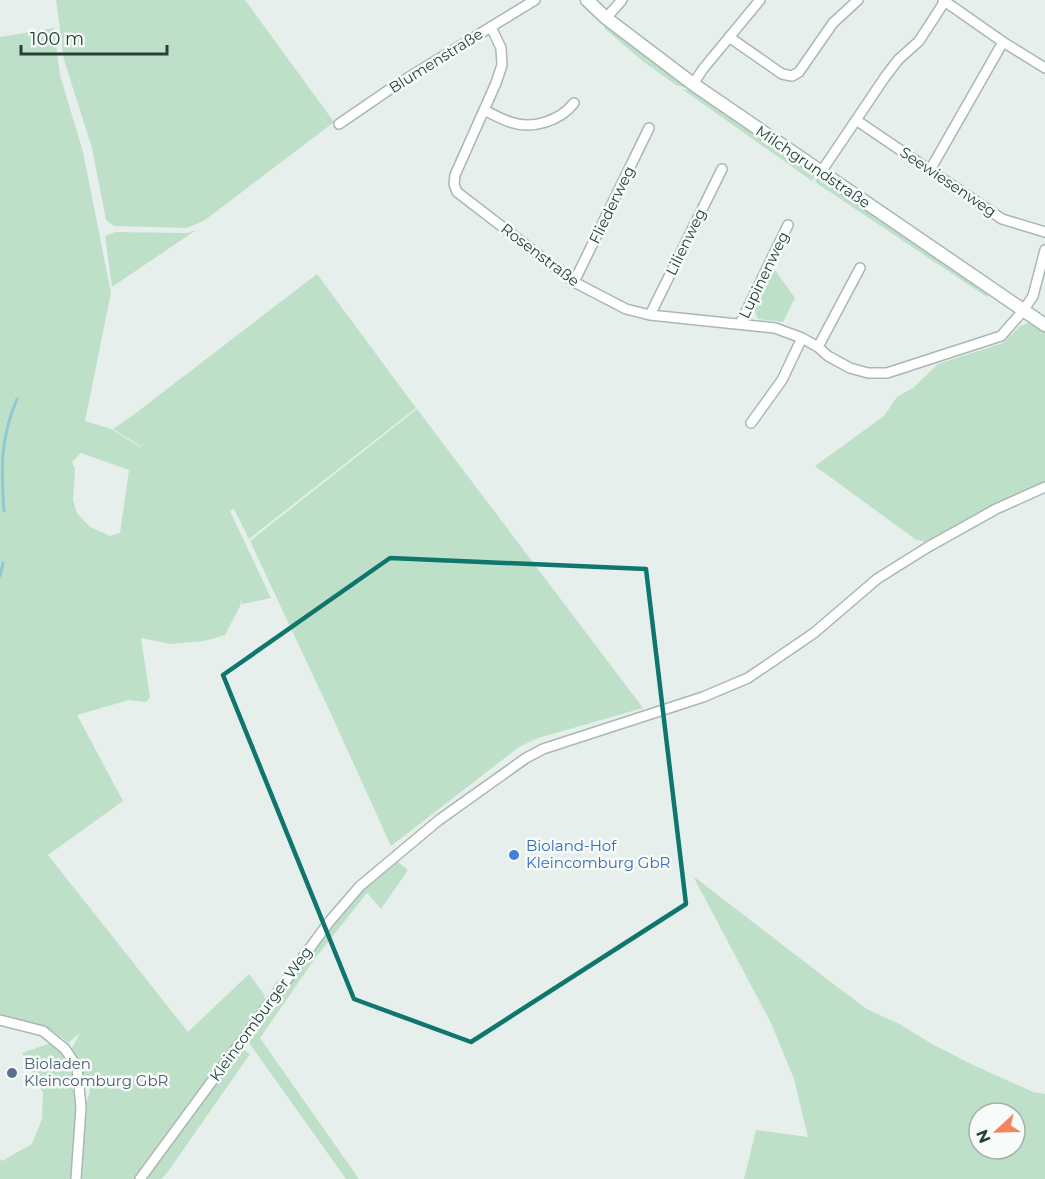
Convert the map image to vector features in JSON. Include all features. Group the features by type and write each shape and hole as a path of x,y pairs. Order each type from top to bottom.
{"street":[{"name":"Blumenstraße","path":"339,124 396,85 535,0"},
{"name":"Milchgrundstraße","path":"587,0 606,18 693,84 1045,325"},
{"path":"606,18 622,0"},
{"path":"693,84 760,0"},
{"path":"729,37 782,74 792,76 799,72 833,23 858,0"},
{"path":"820,172 898,60 919,41 944,1 1045,68"},
{"name":"Rosenstraße","path":"491,27 501,48 502,65 455,175 454,184 458,192 574,282 626,309 650,315 775,328 802,338 850,368 868,373 887,374 1001,336 1033,296 1045,250"},
{"path":"930,170 1003,42"},
{"path":"484,110 512,123 532,124 552,121 569,110 574,103"},
{"name":"Seewiesenweg","path":"856,120 1002,219 1045,232"},
{"name":"Fliederweg","path":"574,282 649,128"},
{"name":"Lilienweg","path":"650,315 722,169"},
{"name":"Lupinenweg","path":"740,324 788,225"},
{"path":"818,347 860,268"},
{"path":"750,423 782,380 802,338"},
{"name":"Kleincomburger Weg","path":"140,1179 329,922 360,885 439,820 526,758 543,749 703,697 748,678 814,633 877,579 996,509 1045,487"},
{"path":"0,1020 43,1031 65,1049 76,1067 81,1107 76,1179"}],"highlighted area":[{"path":"390,558 646,569 686,904 471,1042 354,999 223,675"}],"green space":[{"path":"56,0 245,0 334,122 205,220 187,228 114,226 106,220 92,148 64,60"},
{"path":"607,25 690,89 676,85 645,63 604,28"},
{"path":"54,28 60,75 83,152 111,293 85,421 111,429 140,447 145,443 140,446 113,429 317,274 416,408 249,539 234,509 230,511 271,598 242,604 240,596 241,604 225,635 204,641 170,644 141,638 150,697 146,702 129,700 77,715 123,801 48,855 188,1032 249,974 264,994 265,1002 138,1179 79,1179 83,1112 90,1091 89,1081 83,1080 79,1065 71,1050 80,1033 68,1043 45,1028 0,1016 0,37","holes":["81,453 129,470 120,533 110,536 90,527 77,513 73,500 75,468 72,462"]},
{"path":"682,89 695,91 815,176 812,181"},
{"path":"818,177 988,294 987,297 815,182"},
{"path":"196,230 112,287 105,236 115,232 187,233"},
{"path":"772,266 795,298 783,322 758,319 755,312 758,292"},
{"path":"1029,323 1045,332 1045,481 925,542 915,539 815,466 884,416 897,397 913,388 938,364 1003,343 1020,326"},
{"path":"417,409 643,708 538,738 519,747 391,846 250,541"},
{"path":"398,862 408,870 381,909 367,893 316,957 260,1038 359,1179 346,1179 247,1040 342,912 383,870"},
{"path":"693,876 867,1009 973,1065 1033,1092 1045,1094 1045,1179 744,1179 756,1130 808,1137 794,1079 771,1023"},
{"path":"51,1043 64,1055 74,1074 76,1099 72,1179 0,1179 0,1159 2,1161 32,1144 42,1119 43,1093 22,1053"},
{"path":"240,1048 250,1054 167,1173 161,1179 146,1179"}],"waterway":[{"path":"4,511 3,454 7,427 17,399"},
{"path":"0,576 3,563"}],"place":[{"name":"Bioland-Hof Kleincomburg GbR","path":"514,855"},
{"name":"Bioladen Kleincomburg GbR","path":"12,1073"}]}
